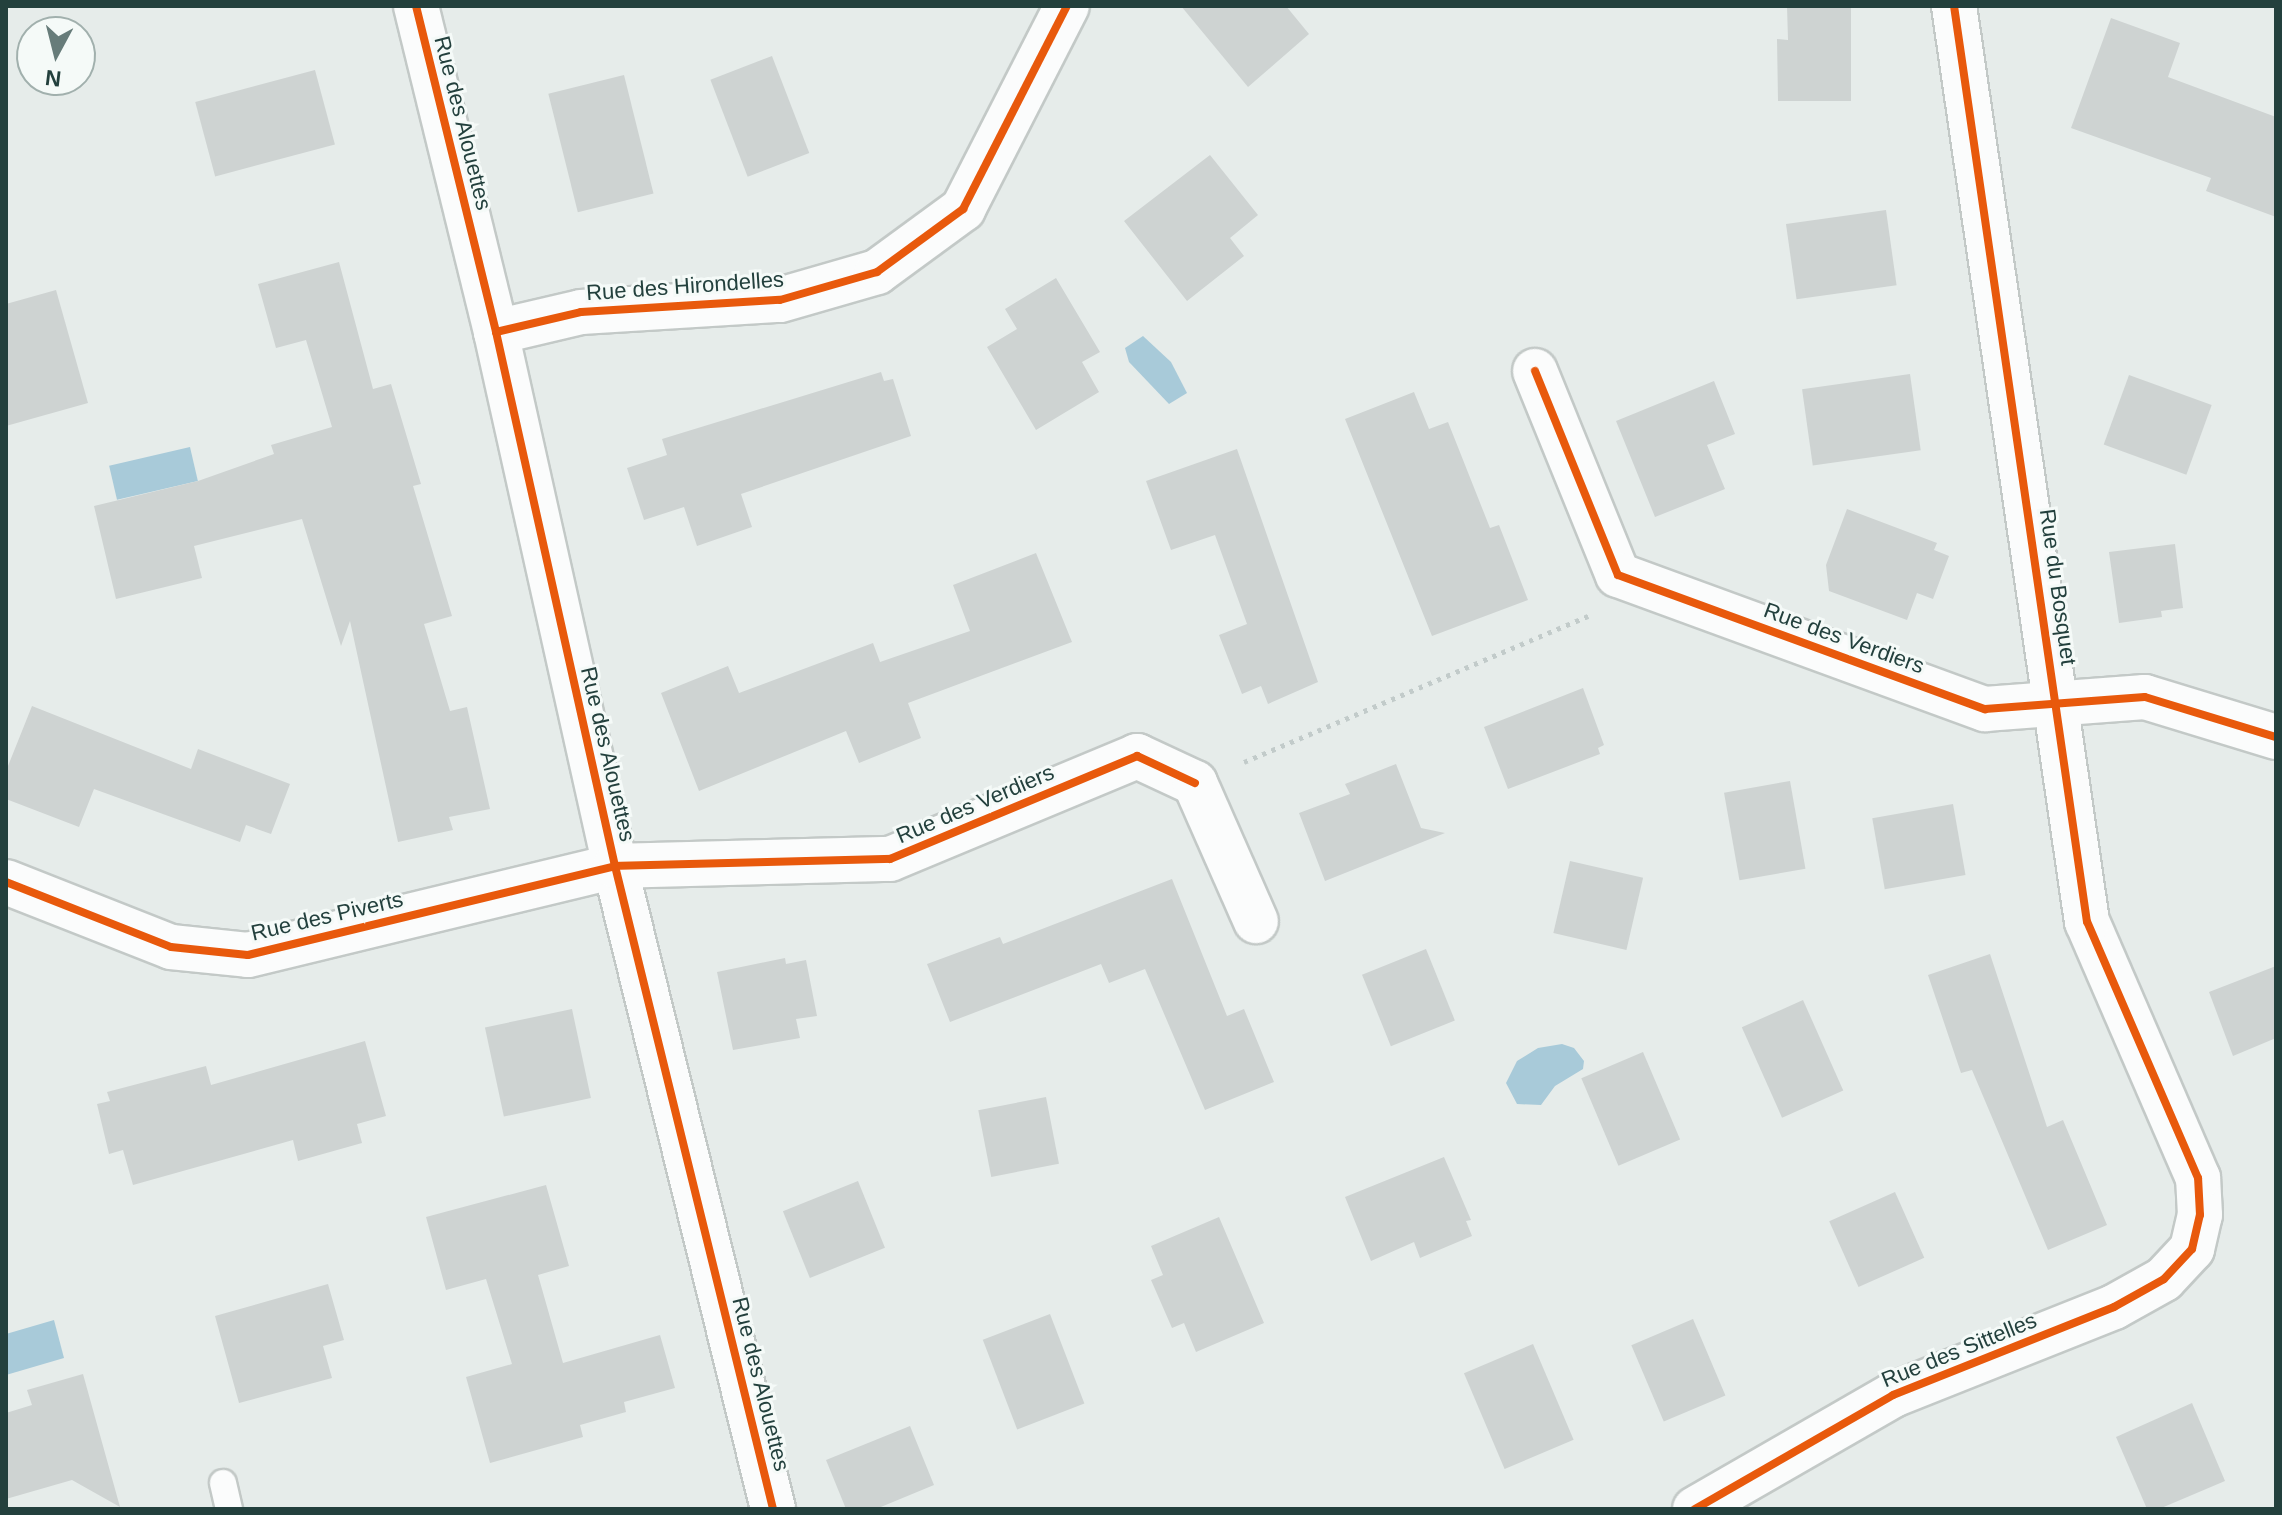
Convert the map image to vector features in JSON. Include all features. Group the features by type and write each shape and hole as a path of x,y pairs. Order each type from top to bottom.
{"street":[{"name":"Rue des Alouettes","path":"416,6 496,332 615,866 773,1509"},
{"name":"Rue des Hirondelles","path":"496,332 581,312 780,300 877,272 963,209 1067,6"},
{"name":"Rue du Bosquet","path":"1954,6 2087,922 2198,1178 2200,1215 2192,1249"},
{"name":"Rue des Verdiers","path":"1535,371 1618,575 1985,709 2145,697 2276,737"},
{"name":"Rue des Verdiers","path":"615,866 890,859 1137,756 1195,783"},
{"path":"1195,783 1256,921"},
{"name":"Rue des Piverts","path":"6,882 171,947 248,955 615,866"},
{"name":"Rue des Sittelles","path":"1695,1509 1893,1395 2114,1307 2164,1279 2192,1249"}],"lane":[{"path":"223,1483 229,1509"}],"path":[{"path":"1195,783 1582,621 1634,581"}],"water":[{"path":"1143,336 1171,362 1187,393 1169,404 1129,362 1125,348"},
{"path":"190,447 198,481 117,500 109,466"},
{"path":"1562,1044 1574,1048 1584,1061 1583,1069 1555,1086 1541,1105 1517,1104 1506,1083 1517,1061 1538,1048"},
{"path":"54,1320 64,1358 6,1375 6,1334"}],"building":[{"path":"1181,6 1286,6 1309,34 1248,87"},
{"path":"1787,6 1851,6 1851,101 1778,101 1777,39 1788,40"},
{"path":"2111,18 2180,43 2168,77 2276,117 2276,217 2206,191 2211,178 2071,128"},
{"path":"772,56 809,153 748,177 710,80"},
{"path":"315,70 335,144 215,176 195,102"},
{"path":"624,75 654,193 578,212 548,94"},
{"path":"1210,155 1258,215 1230,238 1244,256 1187,301 1124,221"},
{"path":"1886,210 1897,285 1797,299 1786,224"},
{"path":"339,262 373,389 391,384 421,484 413,486 452,616 424,624 450,711 467,707 490,809 449,817 453,830 398,842 350,621 341,646 302,519 194,546 202,578 116,599 94,506 198,481 274,454 271,445 332,427 306,340 276,348 258,284"},
{"path":"1056,278 1100,352 1082,362 1099,392 1036,430 987,347 1017,329 1005,309"},
{"path":"56,290 88,403 6,426 6,304"},
{"path":"881,372 884,381 893,379 911,436 741,494 752,527 697,546 684,507 644,520 627,468 667,455 662,439"},
{"path":"1910,374 1921,450 1813,465 1802,389"},
{"path":"2129,375 2212,405 2186,475 2104,445"},
{"path":"1714,381 1735,434 1707,445 1725,489 1655,517 1616,421"},
{"path":"1414,392 1429,429 1448,422 1490,528 1499,525 1528,600 1432,636 1345,419"},
{"path":"1237,449 1318,682 1268,704 1261,686 1242,694 1219,635 1247,624 1215,535 1171,550 1146,481"},
{"path":"1847,509 1937,543 1934,550 1949,556 1933,599 1917,593 1907,620 1829,591 1826,565"},
{"path":"2175,544 2183,608 2161,611 2162,617 2119,623 2109,552"},
{"path":"1036,553 1072,642 908,703 921,738 859,763 846,731 699,791 661,693 728,666 739,693 873,643 880,662 970,631 953,585"},
{"path":"1583,688 1604,745 1598,748 1600,754 1508,789 1484,727"},
{"path":"32,706 191,769 198,749 290,784 271,834 246,825 240,842 94,789 79,827 6,799 6,771"},
{"path":"1396,764 1421,828 1445,833 1325,881 1299,813 1350,794 1345,784"},
{"path":"1790,781 1805,869 1739,880 1724,793"},
{"path":"1953,804 1966,875 1885,889 1872,818"},
{"path":"1570,861 1643,878 1626,950 1553,933"},
{"path":"1172,879 1227,1016 1244,1009 1274,1082 1205,1110 1145,969 1109,983 1101,964 950,1022 927,964 1000,937 1003,944"},
{"path":"1426,949 1455,1020 1391,1046 1362,975"},
{"path":"1990,954 2047,1127 2063,1120 2107,1225 2048,1250 1972,1070 1961,1073 1928,975"},
{"path":"785,958 786,964 806,960 817,1016 796,1019 800,1038 733,1050 717,972"},
{"path":"2276,966 2276,1038 2233,1056 2209,992"},
{"path":"1803,1000 1843,1090 1782,1118 1742,1027"},
{"path":"572,1009 591,1098 504,1117 485,1028"},
{"path":"365,1041 386,1116 357,1124 362,1143 298,1161 293,1140 133,1185 123,1150 109,1154 97,1104 110,1101 107,1092 206,1066 211,1085"},
{"path":"1643,1052 1680,1139 1618,1166 1581,1078"},
{"path":"1046,1097 1059,1164 991,1177 978,1110"},
{"path":"1444,1157 1471,1220 1466,1221 1472,1236 1420,1258 1414,1242 1371,1261 1345,1197"},
{"path":"858,1181 885,1248 810,1278 783,1211"},
{"path":"546,1185 569,1266 538,1275 563,1363 660,1335 675,1388 624,1402 626,1412 580,1425 583,1437 490,1463 466,1377 512,1364 486,1279 446,1290 426,1217"},
{"path":"1895,1192 1924,1258 1859,1287 1829,1221"},
{"path":"1219,1217 1264,1323 1196,1352 1184,1323 1172,1328 1151,1280 1163,1275 1151,1246"},
{"path":"328,1284 344,1340 323,1346 332,1378 239,1403 215,1316"},
{"path":"1050,1314 1084,1404 1017,1429 983,1340"},
{"path":"1693,1319 1725,1395 1664,1422 1631,1345"},
{"path":"1533,1344 1574,1440 1505,1469 1464,1373"},
{"path":"83,1374 120,1507 72,1480 6,1499 6,1413 32,1405 27,1390"},
{"path":"2192,1403 2225,1481 2159,1509 2147,1509 2116,1437"},
{"path":"910,1426 934,1485 876,1509 846,1509 826,1460"}],"cycle path":[{"path":"416,6 496,332 615,866 773,1509"},
{"path":"496,332 581,312 780,300 877,272 963,209 1067,6"},
{"path":"1695,1509 1893,1395 2114,1307 2164,1279 2192,1249 2200,1215 2198,1178 2087,922 1954,6"},
{"path":"1535,371 1618,575 1985,709 2145,697 2276,737"},
{"path":"6,882 171,947 248,955 615,866 890,859 1137,756 1195,783"}]}
